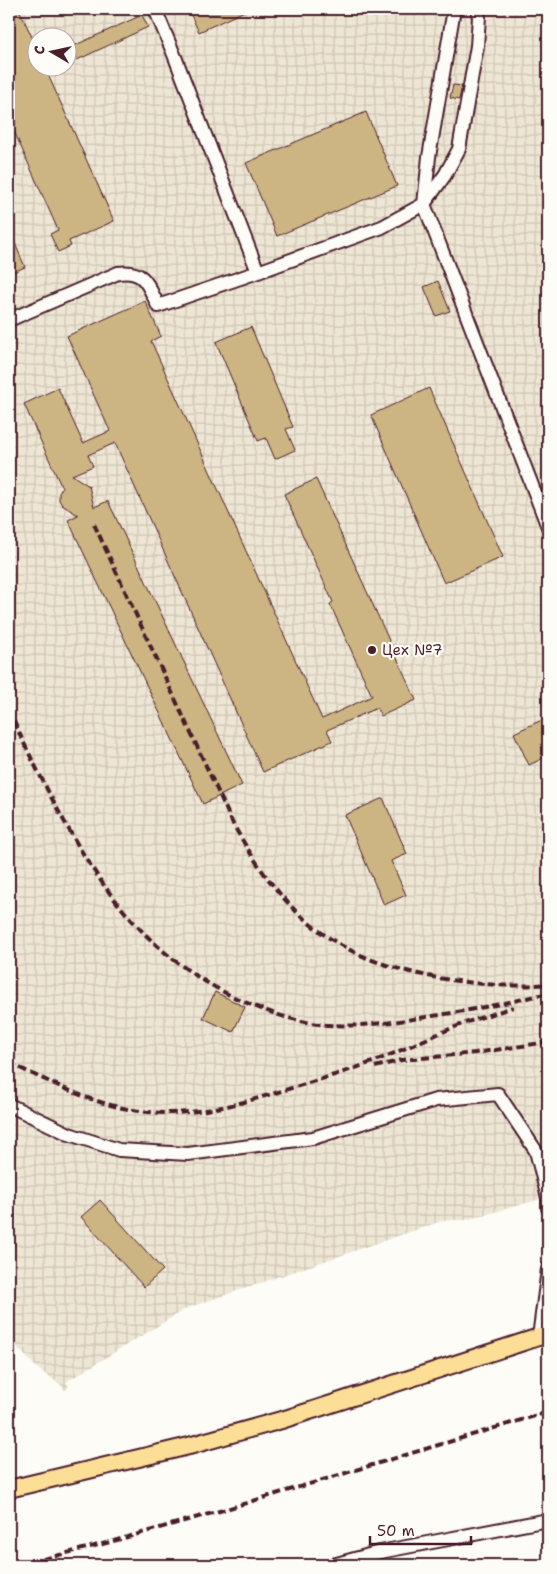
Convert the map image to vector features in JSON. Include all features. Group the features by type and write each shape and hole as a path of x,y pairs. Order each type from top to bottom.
{"main road":[{"path":"9,1490 189,1446 285,1419 544,1336"}],"lane":[{"path":"155,9 179,66 258,272"},
{"path":"454,9 429,157 424,204 548,527"},
{"path":"9,320 118,273 135,272 141,276 158,306 382,227 424,204 445,175 459,149 477,46 479,17 476,9"},
{"path":"9,1105 69,1134 119,1150 188,1154 313,1138 436,1100 498,1094 536,1151 548,1198 548,1208"},
{"path":"544,1336 548,1269"},
{"path":"333,1565 380,1552 548,1520"}],"shaded area":[{"path":"9,9 548,9 548,1197 466,1220 445,1220 187,1308 66,1382 69,1387 65,1390 38,1369 9,1339"}],"building":[{"path":"9,9 19,9 28,28 28,78 50,78 114,221 69,241 71,246 58,252 50,234 58,230 9,120"},
{"path":"188,9 249,9 199,32"},
{"path":"142,15 148,27 78,60 78,44"},
{"path":"453,85 462,86 459,100 450,98"},
{"path":"366,112 397,186 277,236 246,163"},
{"path":"9,229 25,267 9,274"},
{"path":"438,281 450,311 436,316 424,287"},
{"path":"145,301 161,336 151,341 322,719 372,696 330,604 333,602 284,494 316,479 416,700 381,716 377,708 327,730 332,741 263,772 115,443 88,455 93,466 72,475 89,486 94,507 108,501 242,785 203,804 68,520 78,515 62,505 59,500 59,493 62,488 24,404 58,388 83,443 110,431 67,336"},
{"path":"251,327 293,427 286,429 295,450 275,459 266,438 258,441 216,342"},
{"path":"429,388 503,557 444,583 371,415"},
{"path":"548,717 548,756 529,765 514,733"},
{"path":"383,798 407,854 391,861 406,895 384,905 345,815"},
{"path":"215,992 245,1007 233,1032 203,1018"},
{"path":"100,1200 163,1270 144,1287 81,1217"}],"railway":[{"path":"94,524 233,824 252,856 272,884 293,908 315,928 340,945 401,969 438,978 479,984 521,986 548,984"},
{"path":"9,710 18,732 68,828 105,887 126,914 150,939 176,961 205,981 238,999 271,1012 317,1024 365,1025 457,1012 548,993"},
{"path":"9,1063 73,1092 106,1104 140,1111 177,1113 213,1109 249,1101 348,1071 462,1024 513,1007"},
{"path":"375,1067 402,1060 475,1053 548,1042"},
{"path":"20,1565 223,1510 548,1412"}],"place":[{"name":"Цех №7","path":"372,650"}]}
